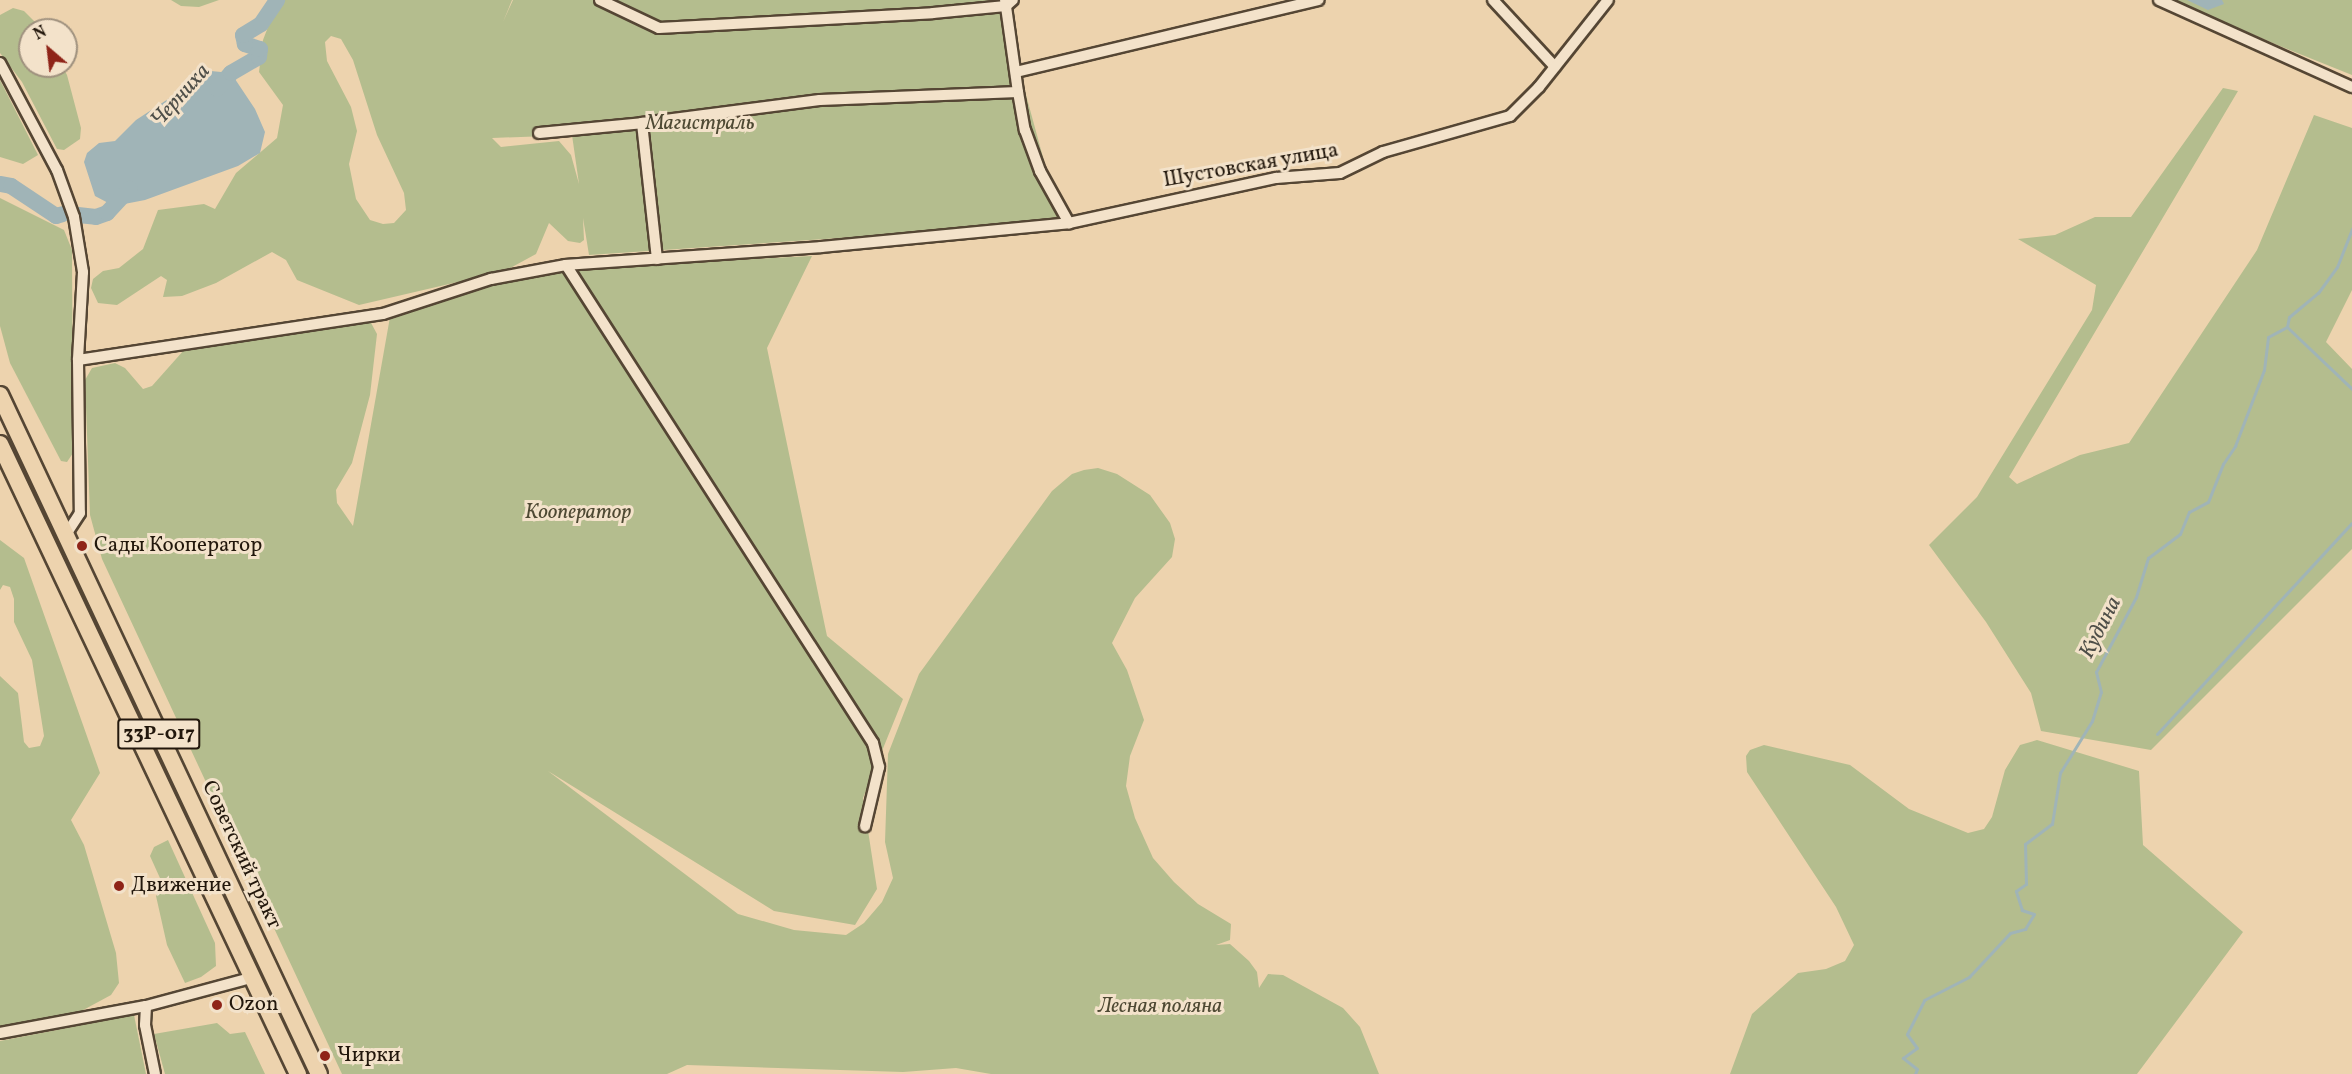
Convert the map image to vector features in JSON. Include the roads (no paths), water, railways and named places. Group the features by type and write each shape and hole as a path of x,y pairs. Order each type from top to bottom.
{"highway":[{"name":"Советский тракт","path":"0,395 319,1074"},
{"name":"Советский тракт","path":"0,444 298,1074"}],"street":[{"path":"600,0 659,28 799,22 1008,2 1018,92 1025,130 1040,171 1069,223"},
{"path":"1016,72 1319,0"},
{"path":"1492,0 1555,67"},
{"name":"Шустовская улица","path":"78,360 383,314 490,279 566,265 1069,223 1276,178 1340,173 1383,152 1492,124 1510,116 1533,94 1608,0"},
{"path":"2159,0 2352,87"},
{"path":"0,63 57,170 74,217 83,272 78,360 80,513 65,536"},
{"path":"539,133 642,123 820,100 1018,92"},
{"path":"642,123 657,259"},
{"path":"566,265 873,743 879,767 866,826"},
{"path":"0,1032 146,1005 254,977"},
{"path":"146,1005 145,1025 155,1074"}],"water":[{"path":"2187,0 2222,0 2224,4 2208,10"},
{"path":"211,71 231,73 255,109 265,132 260,153 238,166 145,200 114,206 95,196 84,162 87,153 99,143 115,141 136,120"}],"waterway":[{"name":"Черниха","path":"217,89 231,73 259,57 260,49 245,44 243,35 261,24 277,0"},
{"name":"Черниха","path":"0,184 11,186 56,216 63,214"},
{"name":"Черниха","path":"78,215 96,217 107,213 129,189"},
{"name":"Кудина","path":"1915,1074 1917,1069 1903,1058 1917,1048 1907,1034 1924,1000 1969,977 2010,933 2025,929 2034,914 2022,910 2016,891 2026,884 2025,844 2052,824 2060,773 2092,721 2101,692 2096,672 2136,597 2148,558 2180,534 2189,512 2208,502 2223,464 2235,446 2264,370 2268,337 2287,327 2289,317 2318,293 2337,267 2352,229"},
{"path":"2287,327 2352,389"},
{"path":"2157,734 2352,523"}],"place":[{"name":"Сады Кооператор","path":"82,546"},
{"name":"Движение","path":"119,886"},
{"name":"Ozon","path":"217,1005"},
{"name":"Чирки","path":"325,1056"}],"park label":[{"name":"Магистраль","path":"700,124"},
{"name":"Кооператор","path":"578,513"},
{"name":"Лесная поляна","path":"1160,1007"}]}
